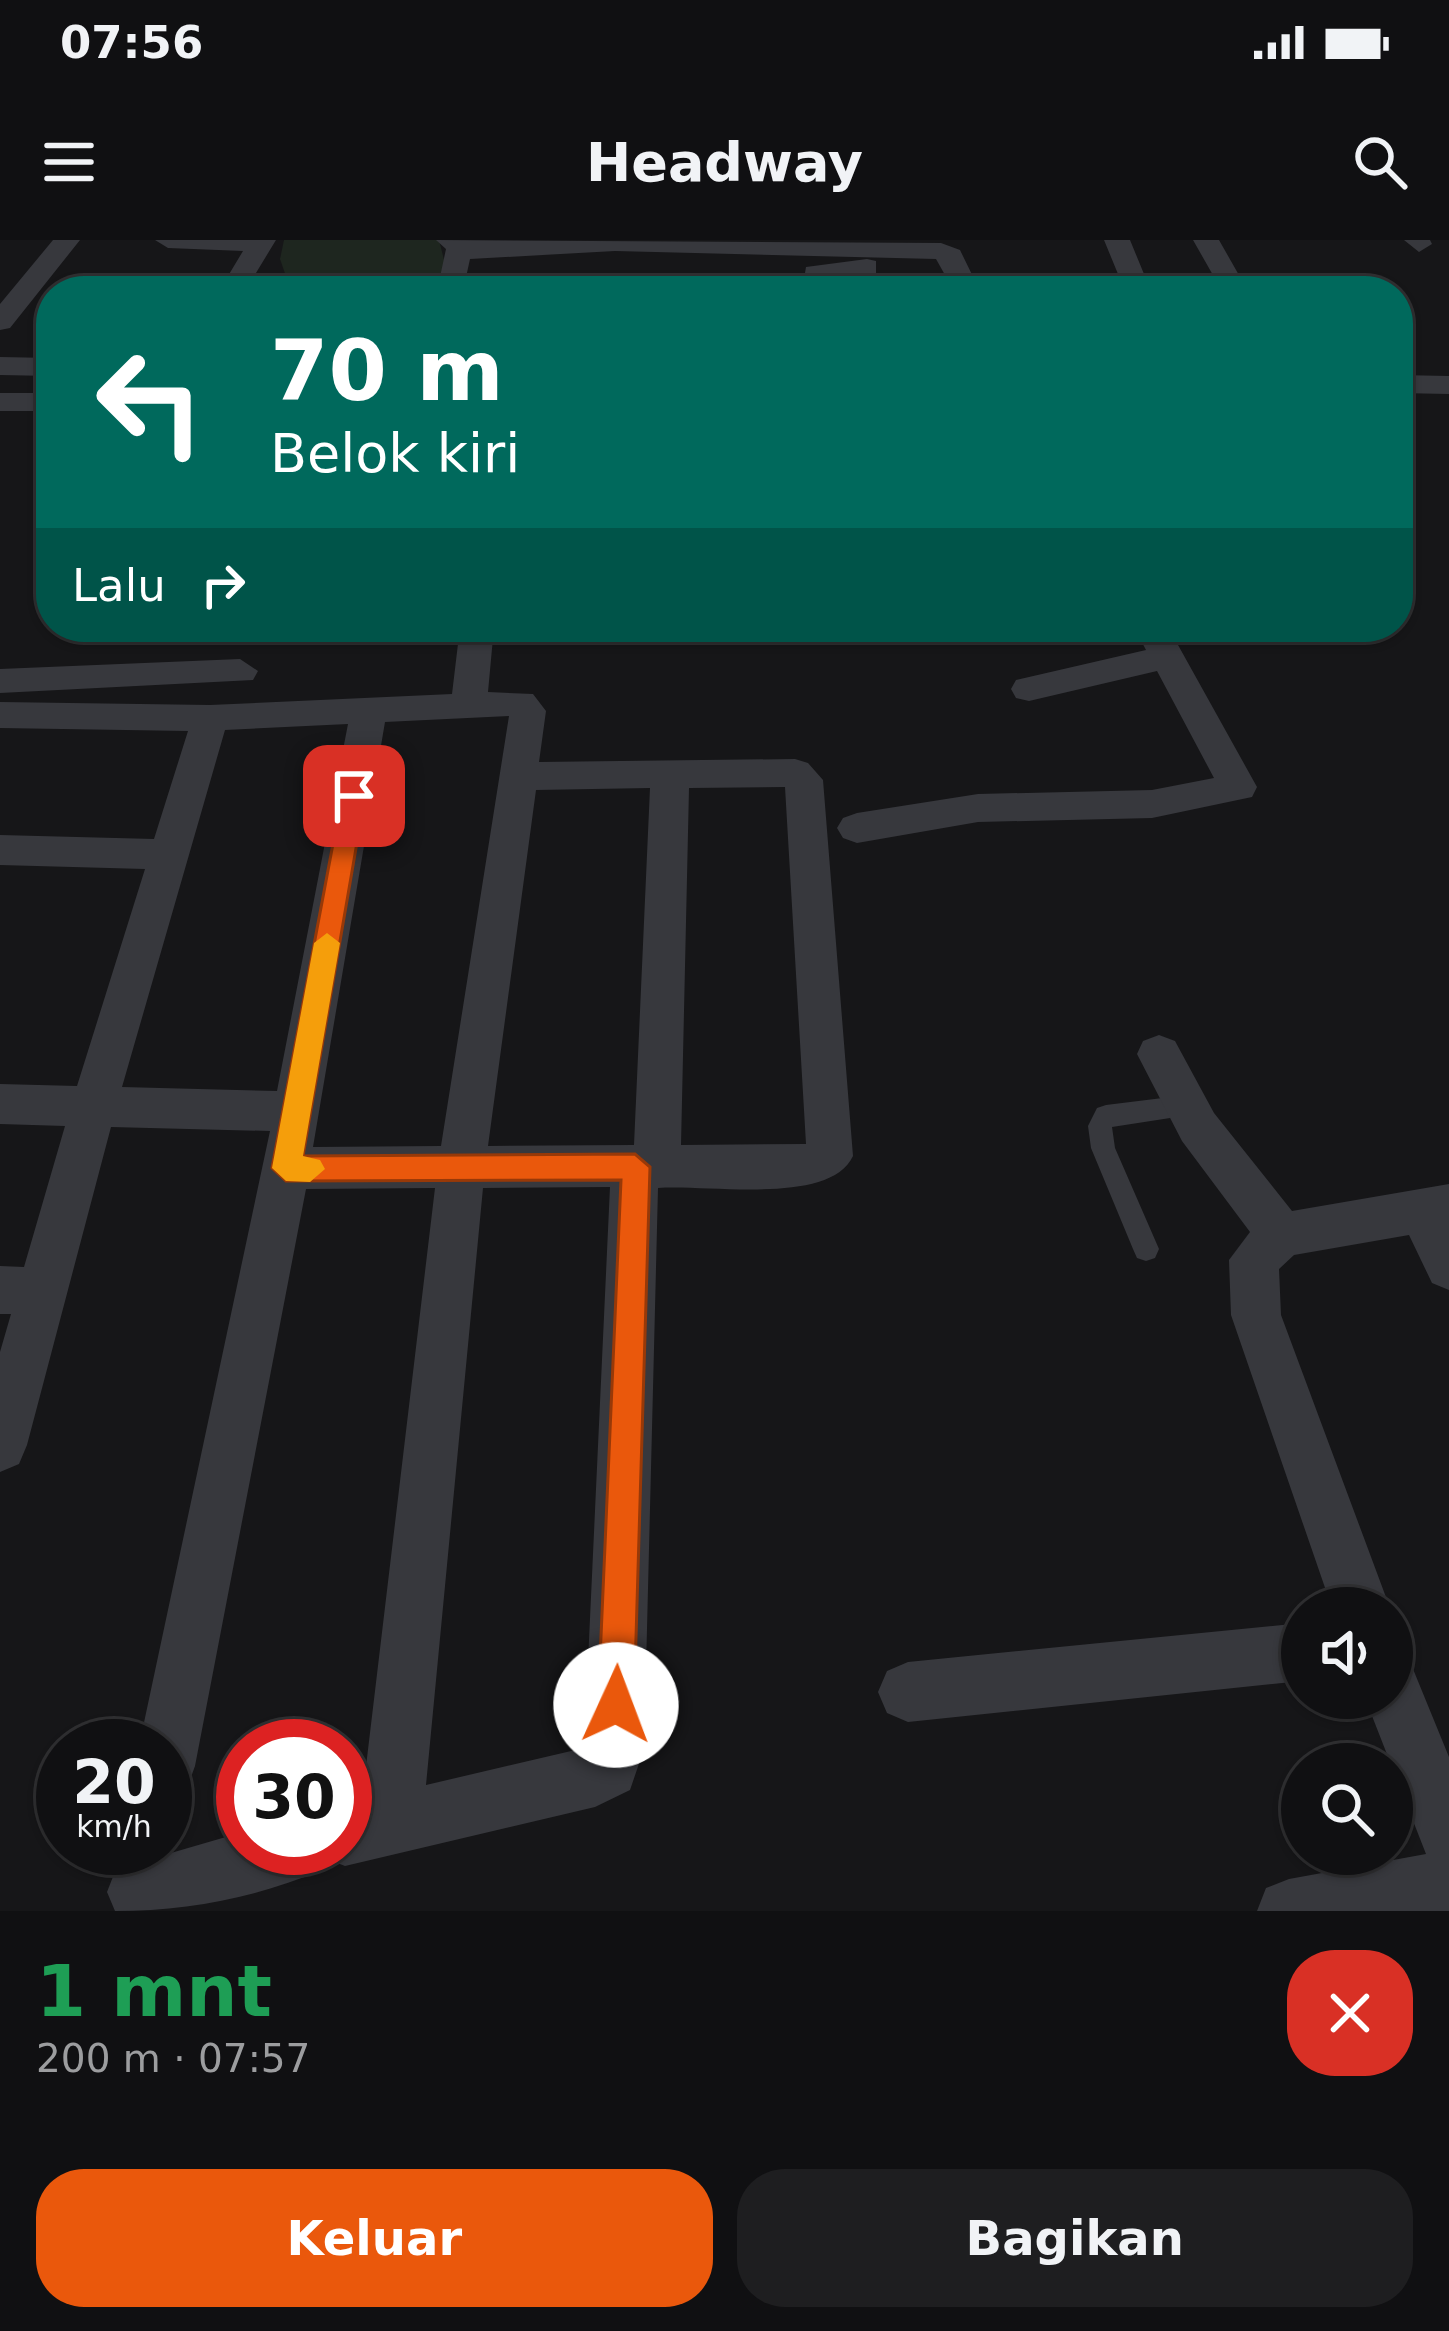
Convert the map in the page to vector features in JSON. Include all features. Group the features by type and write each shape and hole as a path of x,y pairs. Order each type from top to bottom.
{"street":[{"path":"48,276 67,240"},
{"path":"168,240 262,242"},
{"path":"888,240 950,256 960,276"},
{"path":"1118,240 1132,276"},
{"path":"1206,240 1226,276"},
{"path":"241,276 262,242"},
{"path":"451,276 454,244 921,250"},
{"path":"812,276 894,263 921,250"},
{"path":"0,322 36,294"},
{"path":"0,366 36,367"},
{"path":"1413,384 1449,385"},
{"path":"0,402 36,401"},
{"path":"469,702 475,642"},
{"path":"857,828 978,808 1152,804 1238,787 1158,642 1029,688"},
{"path":"0,681 240,671"},
{"path":"0,715 210,718 469,702 525,706 521,776 372,1799"},
{"path":"175,1719 297,1112 370,706"},
{"path":"0,1445 23,1292 93,1108 210,718"},
{"path":"372,1827 595,1776 608,1768 614,1750 670,771"},
{"path":"286,1168 460,1171 815,1165 830,1156 806,786 795,773 521,776"},
{"path":"0,850 166,854"},
{"path":"1159,1054 1187,1106 1280,1235"},
{"path":"0,1104 297,1112"},
{"path":"1353,1587 1256,1315 1254,1260 1280,1235 1435,1207 1449,1267"},
{"path":"908,1692 1281,1654"},
{"path":"1403,1719 1449,1834"},
{"path":"142,1884 216,1867"},
{"path":"1289,1911 1449,1881"}],"lane":[{"path":"1146,1249 1102,1148 1100,1126 1106,1116 1187,1106"}],"shaded area":[{"path":"284,240 439,240 448,276 286,276 280,259"}],"slow traffic":[{"path":"310,1169 286,1168 327,943"}],"route":[{"path":"354,796 286,1168 635,1167 616,1705"}]}
